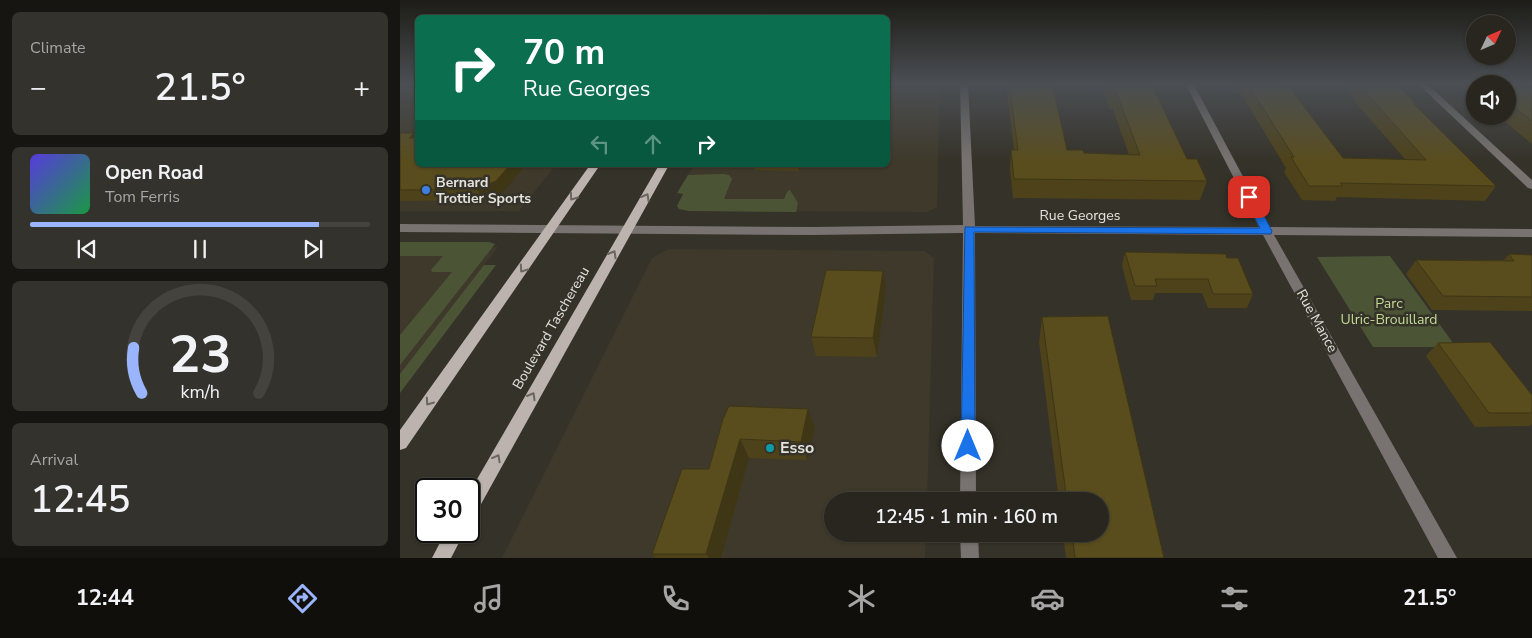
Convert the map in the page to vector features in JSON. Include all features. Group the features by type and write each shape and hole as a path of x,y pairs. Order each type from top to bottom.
{"main road":[{"path":"400,443 594,167"},
{"name":"Boulevard Taschereau","path":"480,489 663,167"},
{"path":"441,558 449,543"}],"street":[{"path":"965,109 969,229 968,492"},
{"name":"Rue Mance","path":"1203,109 1267,231 1448,558"},
{"path":"1449,109 1532,186"},
{"name":"Rue Georges","path":"400,228 812,231 969,229 1532,233"},
{"path":"969,542 970,558"}],"shaded area":[{"path":"400,109 415,109 415,167 554,167 519,211 400,211"},
{"path":"890,109 939,109 937,207 927,212 689,211 679,209 677,206 683,194 677,193 693,167 890,167"},
{"path":"400,246 498,247 400,375"},
{"path":"668,249 924,251 934,258 927,492 824,492 824,542 926,542 925,558 502,558 652,258"}],"green space":[{"path":"688,175 729,175 732,179 724,199 784,199 790,190 798,203 796,212 689,211 679,209 677,206 683,194 677,193"},
{"path":"400,242 489,242 495,244 400,365 400,335 452,272 432,272 431,270 443,256 400,256"},
{"name":"Parc Ulric-Brouillard","path":"1390,256 1456,347 1373,347 1317,257"},
{"path":"484,265 496,265 400,393 400,374"}],"building":[{"path":"1012,109 1058,109 1067,150 1083,150 1084,153 1140,155 1123,109 1163,109 1187,159 1197,159 1207,181 1014,179 1011,150 1018,150"},
{"path":"1264,109 1306,109 1343,158 1426,160 1381,109 1419,109 1496,186 1340,183 1343,186 1309,186 1291,157 1294,157"},
{"path":"1517,109 1532,109 1532,121"},
{"path":"400,133 414,133 409,138 415,138 415,167 508,167 496,181 477,189 400,190"},
{"path":"1125,252 1226,254 1227,258 1238,258 1253,294 1213,294 1208,279 1155,279 1157,286 1135,286"},
{"path":"1509,254 1532,255 1532,297 1443,296 1416,260 1514,261"},
{"path":"826,270 883,271 873,338 811,337"},
{"path":"1108,316 1164,558 1075,558 1073,542 1109,542 1109,492 1066,492 1042,317"},
{"path":"1490,342 1532,395 1532,413 1489,413 1438,343"},
{"path":"729,406 808,409 801,442 740,439 706,554 652,554 682,469 709,469 723,419"}],"place":[{"name":"Bernard Trottier Sports","path":"426,190"},
{"name":"Esso","path":"770,448"}],"route":[{"path":"968,446 969,229 1267,231 1249,197"}]}
